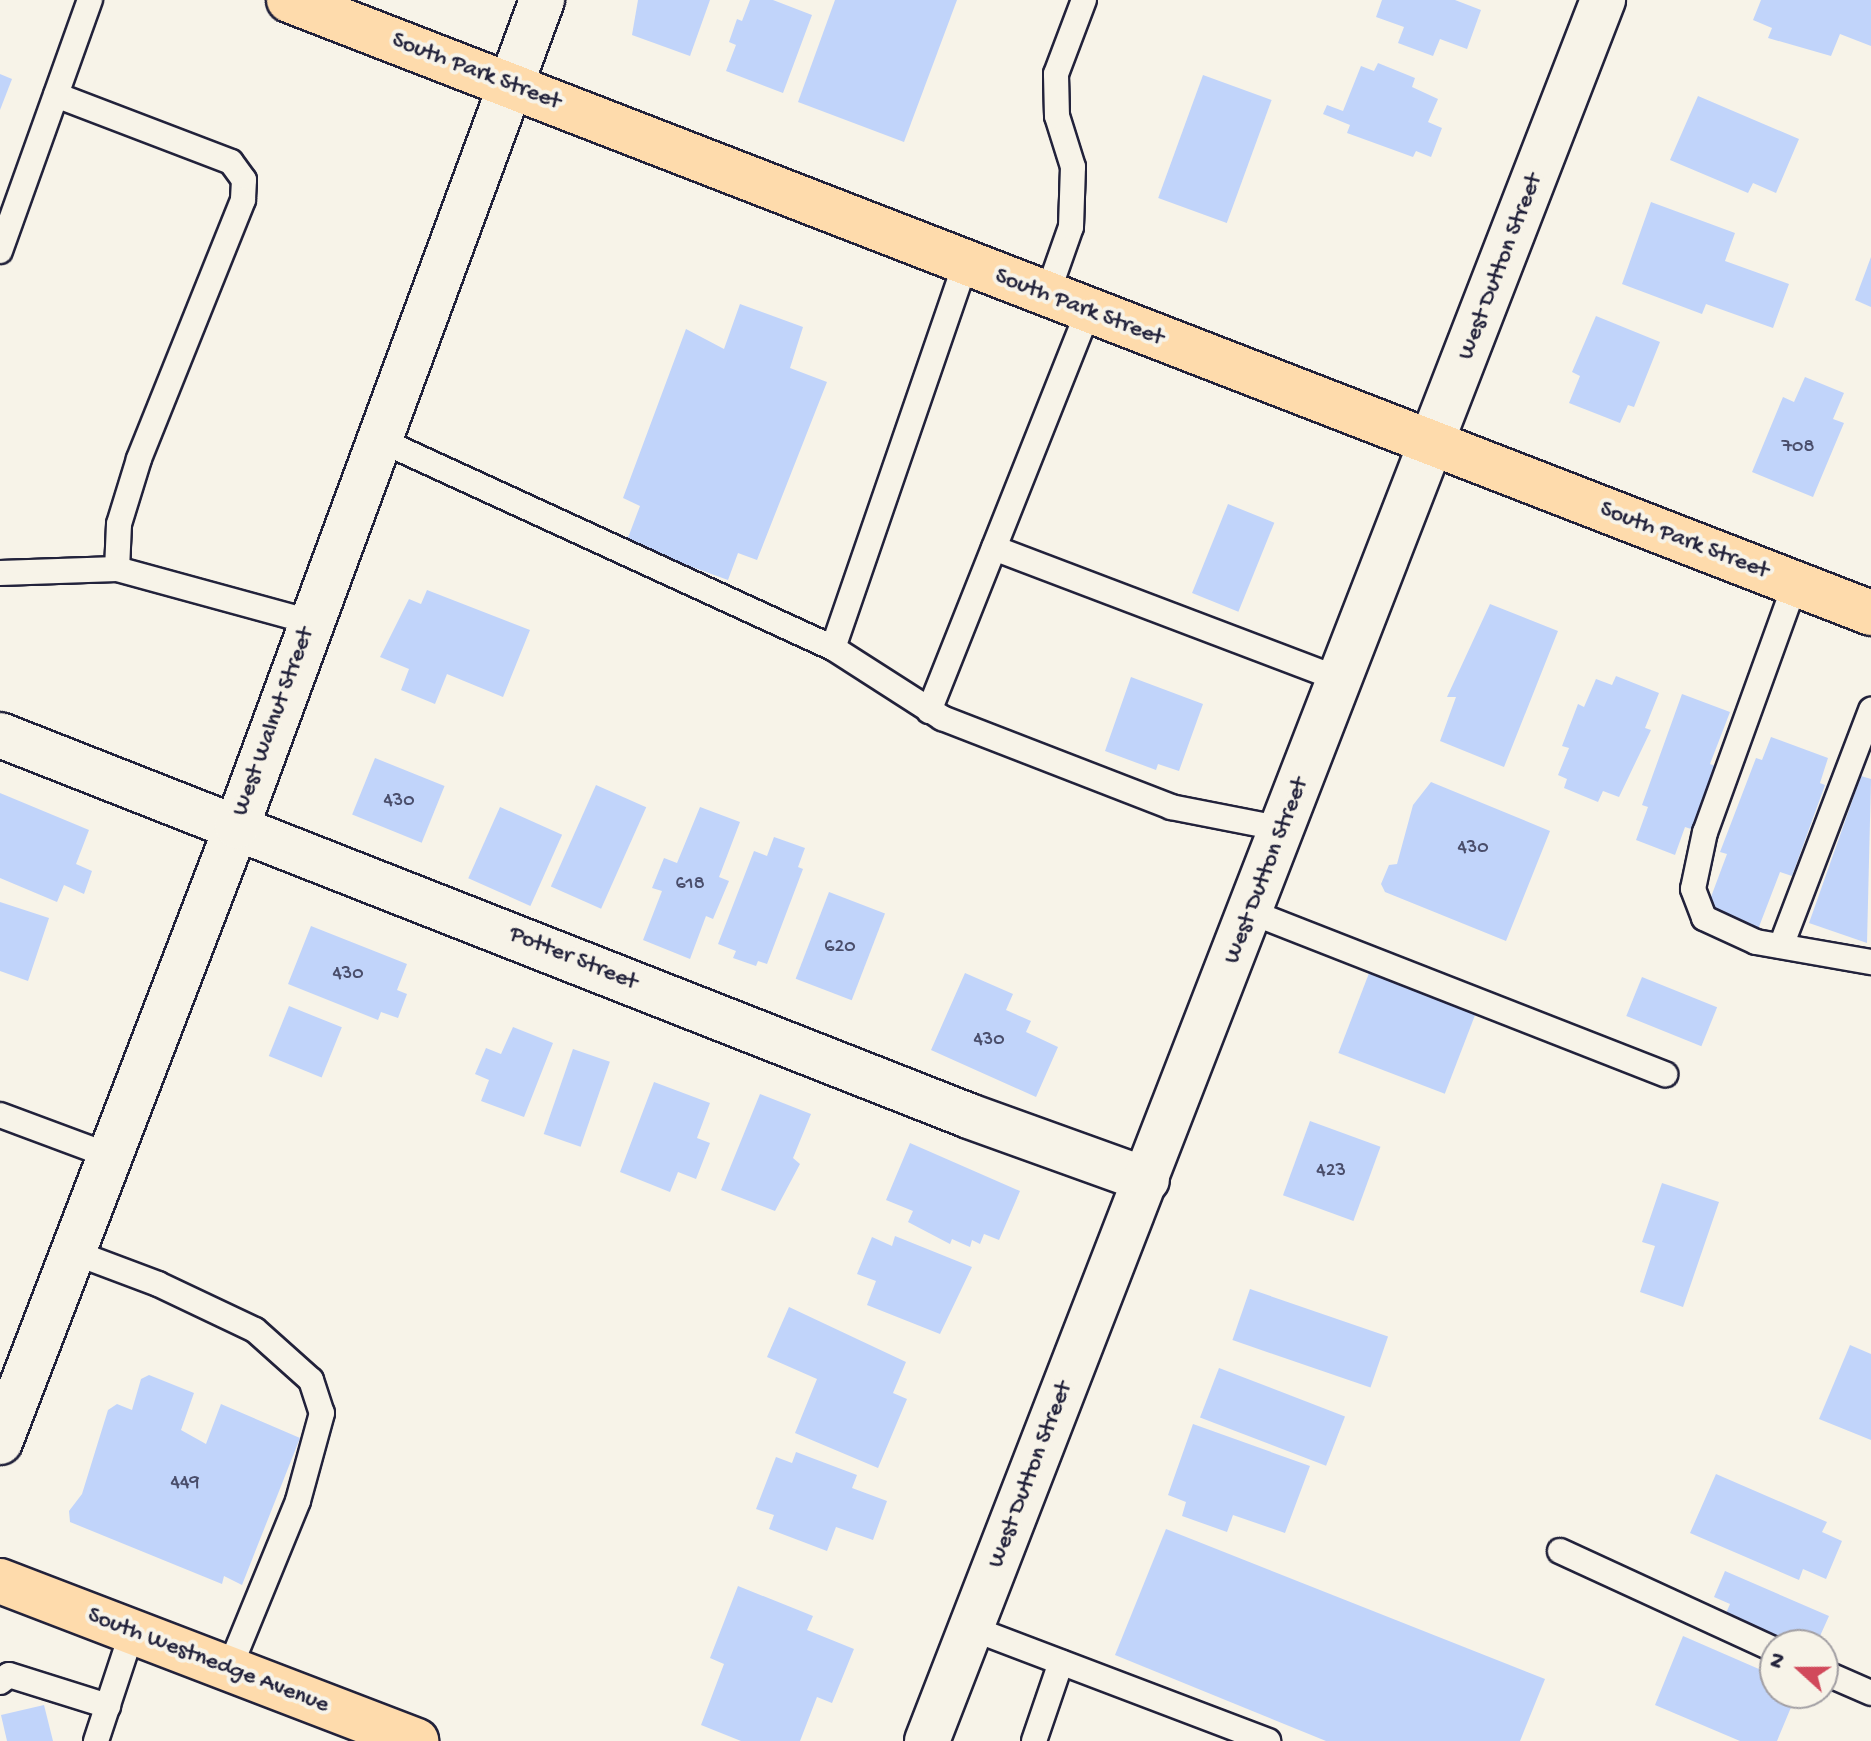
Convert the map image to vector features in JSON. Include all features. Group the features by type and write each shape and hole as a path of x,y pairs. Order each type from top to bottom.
{"main road":[{"name":"South Park Street","path":"289,0 1432,446 1871,613"},
{"name":"South Westnedge Avenue","path":"0,1581 416,1741"}],"street":[{"name":"West Walnut Street","path":"0,1442 237,826 508,85 542,0"},
{"name":"West Dutton Street","path":"927,1741 1603,0"},
{"name":"Potter Street","path":"0,735 969,1116 1147,1180"}],"lane":[{"path":"0,251 90,0"},
{"path":"1047,295 1071,227 1073,167 1057,116 1056,74 1084,0"},
{"path":"56,95 231,162 244,180 243,200 139,459 119,524 117,569"},
{"path":"833,648 965,264"},
{"path":"929,711 1088,311"},
{"path":"378,439 833,648 929,711 1171,807 1283,829"},
{"path":"994,548 1341,680"},
{"path":"0,573 117,569 311,622"},
{"path":"1795,584 1705,832 1693,889 1704,918 1756,942 1871,962"},
{"path":"1781,946 1871,710"},
{"path":"1251,912 1665,1074"},
{"path":"0,1115 110,1156"},
{"path":"73,1252 158,1284 255,1330 311,1380 322,1413 298,1501 229,1669"},
{"path":"1560,1551 1759,1643"},
{"path":"971,1628 1268,1741"},
{"path":"96,1741 132,1632"},
{"path":"1034,1741 1061,1662"},
{"path":"0,1682 9,1675 108,1706"},
{"path":"1839,1679 1871,1693"}],"building":[{"path":"638,0 710,0 690,56 632,35"},
{"path":"750,0 773,0 812,15 783,93 726,71 736,45 729,42 737,19 742,21"},
{"path":"835,0 957,0 904,142 798,102"},
{"path":"1382,0 1455,0 1481,10 1467,49 1440,39 1433,56 1398,43 1404,27 1376,17"},
{"path":"1761,0 1871,0 1871,46 1840,34 1831,56 1768,38 1772,28 1753,20"},
{"path":"1378,63 1415,78 1412,87 1438,99 1428,122 1442,128 1431,157 1416,151 1413,157 1347,133 1350,125 1323,114 1327,105 1343,111 1361,66 1374,71"},
{"path":"0,74 12,79 0,110"},
{"path":"1203,75 1272,100 1227,223 1158,198"},
{"path":"1698,96 1799,139 1776,193 1753,183 1748,193 1670,160"},
{"path":"1651,202 1735,233 1725,261 1789,284 1773,328 1706,304 1702,314 1622,284"},
{"path":"1871,257 1871,307 1855,300"},
{"path":"740,304 803,327 790,368 827,382 757,560 738,553 728,580 626,543 640,506 623,498 686,329 724,349"},
{"path":"1596,316 1660,342 1634,407 1628,405 1620,423 1569,403 1580,376 1572,372"},
{"path":"1805,377 1844,393 1833,419 1844,423 1813,497 1752,472 1783,397 1794,402"},
{"path":"1228,504 1274,523 1238,612 1192,593"},
{"path":"427,590 530,630 503,697 447,674 435,704 401,690 409,669 380,657 409,599 421,604"},
{"path":"1490,604 1558,631 1504,767 1440,741 1456,697 1447,697"},
{"path":"1616,676 1659,693 1645,728 1651,730 1619,797 1603,791 1598,802 1564,788 1567,779 1558,775 1569,748 1562,746 1578,704 1584,707 1596,679 1612,685"},
{"path":"1131,677 1203,704 1179,771 1158,764 1156,770 1105,751"},
{"path":"1682,694 1730,712 1710,764 1718,767 1704,806 1691,829 1685,827 1675,855 1636,840 1648,807 1642,805"},
{"path":"1771,737 1828,758 1820,783 1825,785 1792,876 1780,872 1757,932 1705,913 1727,854 1720,852 1756,758 1762,760"},
{"path":"375,758 445,786 422,843 352,815"},
{"path":"1861,776 1871,779 1867,943 1809,923"},
{"path":"1431,782 1550,831 1506,941 1385,892 1381,884 1389,865 1397,864 1413,805"},
{"path":"596,785 646,807 601,909 551,886"},
{"path":"0,793 89,830 76,864 92,871 84,894 64,885 57,902 0,878"},
{"path":"500,807 562,835 530,906 468,878"},
{"path":"700,807 740,822 719,877 729,881 713,919 706,916 690,959 643,940 662,891 652,888 664,858 677,863"},
{"path":"774,837 805,848 798,867 803,869 767,964 758,961 756,966 733,958 736,951 718,944 754,851 767,856"},
{"path":"829,892 885,914 852,1000 796,979"},
{"path":"0,902 49,918 28,981 0,971"},
{"path":"311,926 407,964 397,990 407,994 398,1018 381,1012 378,1020 288,984"},
{"path":"1371,968 1477,1009 1445,1094 1338,1053"},
{"path":"965,973 1013,994 1006,1010 1031,1021 1026,1032 1058,1047 1036,1097 931,1050"},
{"path":"1642,977 1717,1007 1701,1046 1626,1016"},
{"path":"289,1006 342,1027 322,1077 269,1056"},
{"path":"513,1027 553,1043 524,1117 481,1101 489,1080 475,1074 486,1048 501,1054"},
{"path":"573,1049 610,1062 581,1147 544,1134"},
{"path":"654,1082 710,1103 697,1138 710,1143 696,1179 678,1172 670,1192 620,1172"},
{"path":"760,1094 811,1114 793,1158 800,1164 775,1211 721,1190"},
{"path":"1310,1121 1380,1147 1353,1221 1283,1195"},
{"path":"910,1143 1020,1191 999,1240 984,1234 980,1244 972,1240 970,1247 952,1239 950,1244 908,1222 913,1211 886,1200"},
{"path":"1662,1183 1719,1202 1683,1307 1640,1292 1655,1246 1642,1242"},
{"path":"895,1236 972,1267 940,1334 867,1305 876,1281 857,1274 872,1237 892,1246"},
{"path":"1250,1289 1388,1337 1370,1388 1232,1340"},
{"path":"789,1307 906,1362 893,1393 907,1399 878,1468 795,1433 817,1379 767,1357"},
{"path":"1850,1345 1871,1354 1871,1440 1819,1419"},
{"path":"1219,1368 1345,1416 1326,1466 1200,1417"},
{"path":"149,1375 194,1393 181,1430 206,1444 221,1404 300,1438 242,1585 224,1576 222,1584 70,1522 69,1511 82,1494 108,1410 117,1404 132,1410 141,1379"},
{"path":"1193,1424 1310,1466 1285,1533 1233,1515 1227,1532 1182,1516 1186,1502 1168,1495"},
{"path":"796,1452 857,1475 852,1488 887,1501 873,1540 836,1527 827,1551 769,1529 774,1515 756,1509 776,1457 792,1463"},
{"path":"1716,1474 1827,1522 1822,1532 1842,1541 1826,1579 1803,1569 1799,1580 1690,1533"},
{"path":"1166,1529 1545,1679 1520,1741 1326,1741 1115,1655"},
{"path":"1725,1571 1829,1616 1823,1629 1759,1629 1759,1655 1716,1636 1730,1604 1714,1597"},
{"path":"738,1586 813,1616 807,1630 854,1649 832,1703 817,1697 800,1741 741,1741 701,1725 724,1664 710,1658"},
{"path":"1683,1636 1759,1669 1759,1709 1790,1709 1777,1741 1740,1741 1655,1705"},
{"path":"44,1705 53,1741 7,1741 1,1715"}]}
